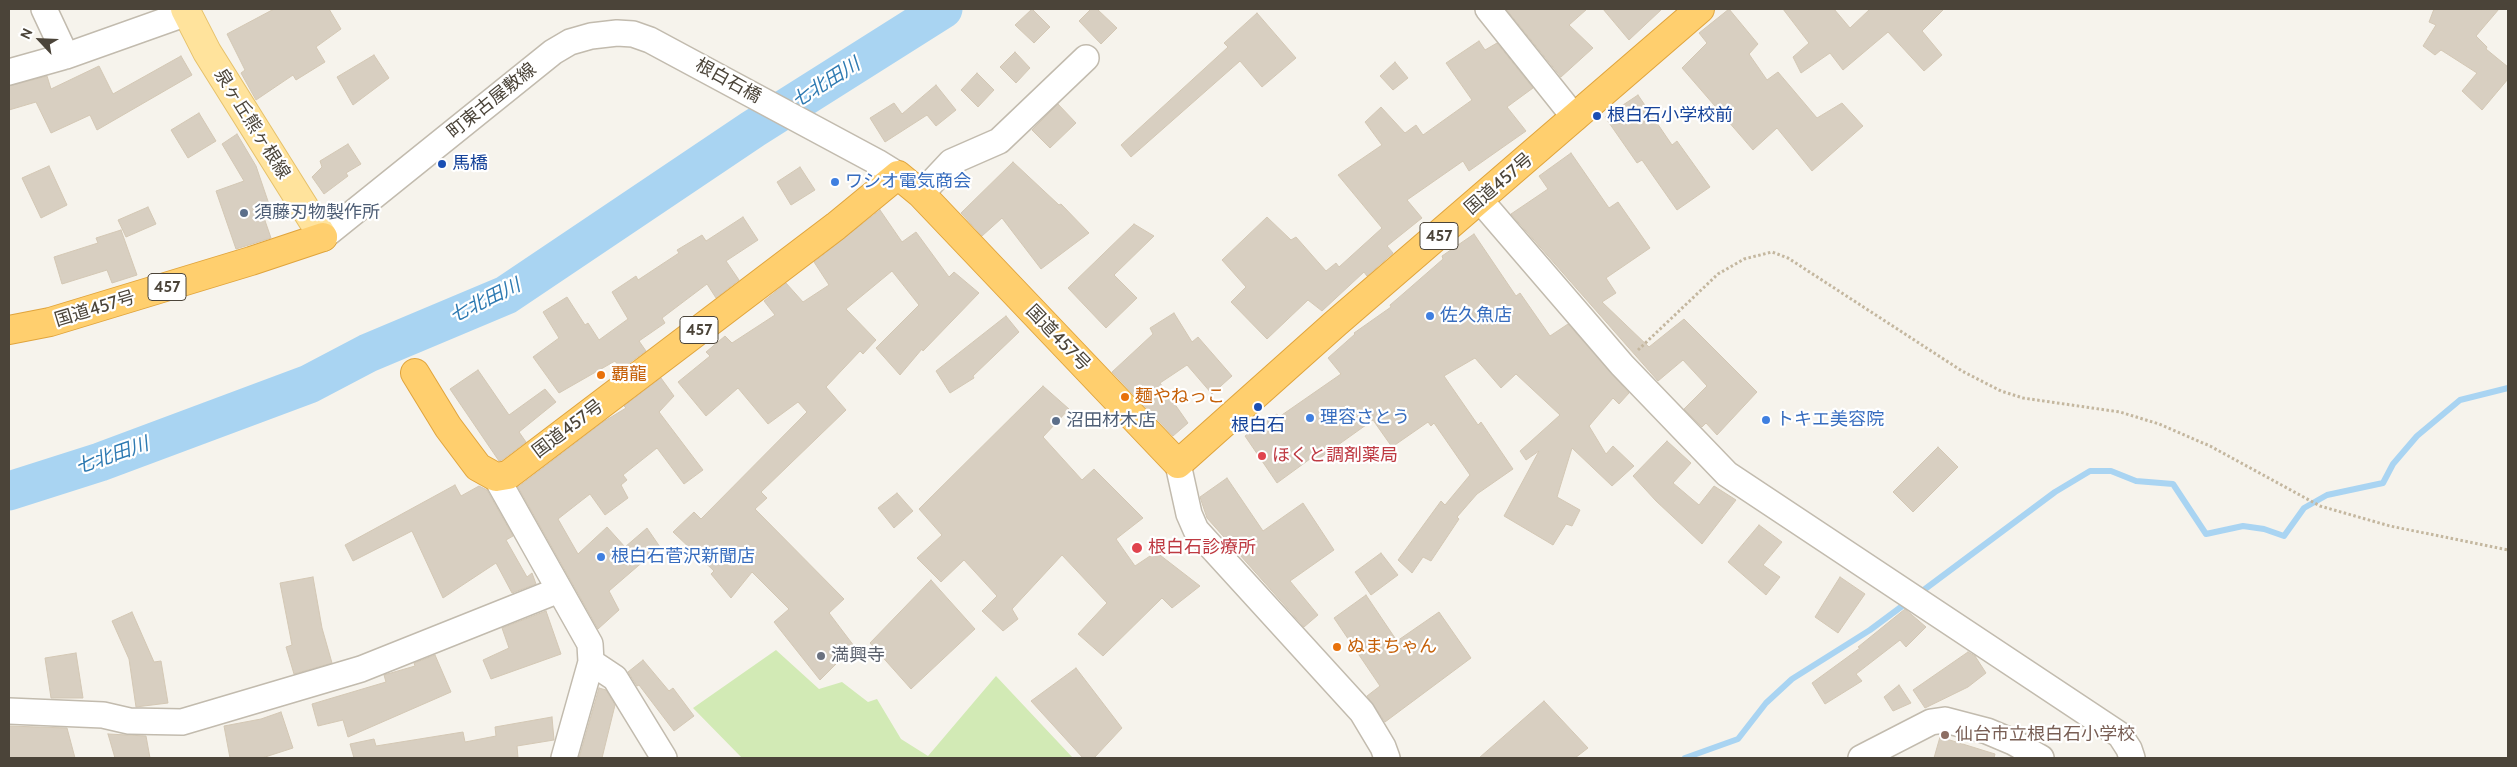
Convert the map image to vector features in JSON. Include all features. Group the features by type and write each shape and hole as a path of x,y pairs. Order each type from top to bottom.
{"highway":[{"name":"国道457号","path":"496,477 508,475 836,226 898,175 921,194 1178,464 1336,323 1700,9"},
{"name":"国道457号","path":"9,330 50,322 251,262 323,237"},
{"path":"415,373 462,448 478,467 496,477"}],"main road":[{"name":"泉ヶ丘熊ヶ根線","path":"186,11 207,52 323,237"}],"street":[{"path":"44,9 66,56"},
{"path":"1488,9 1575,118"},
{"path":"9,72 66,56 186,11"},
{"name":"町東古屋敷線","path":"323,237 554,52 570,42 591,36 617,33 633,34 683,56"},
{"name":"根白石橋","path":"683,56 898,175"},
{"path":"921,194 950,162 999,141 1086,58"},
{"path":"1480,200 1622,365 1726,474 2120,735 2129,749 2132,758"},
{"path":"1178,464 1188,514 1196,530 1362,712 1383,746 1387,758"},
{"path":"496,477 590,644 591,662 564,758"},
{"path":"9,711 103,715 130,721 182,722 361,669 559,590"},
{"path":"591,662 614,678 664,758"},
{"path":"1860,758 1931,722 1945,720 1987,731 2014,742 2041,758"}],"path":[{"path":"1622,365 1718,274 1744,259 1772,252 1788,258 1962,371 2001,391 2023,398 2120,412 2159,424 2210,446 2320,506 2390,526 2508,550"}],"green space":[{"path":"776,650 819,689 842,682 868,702 877,699 901,739 928,756 996,676 1073,758 742,758 693,708"}],"building":[{"path":"274,9 329,9 341,29 316,47 325,62 296,80 293,75 256,100 241,73 245,70 227,34"},
{"path":"1032,9 1050,27 1034,43 1015,25"},
{"path":"1091,9 1097,9 1117,28 1101,44 1079,21"},
{"path":"1506,9 1587,9 1569,25 1593,48 1561,77"},
{"path":"1603,9 1662,9 1629,40"},
{"path":"1729,9 1758,44 1749,54 1767,80 1778,72 1817,118 1842,103 1863,126 1812,171 1777,128 1753,150 1682,68 1707,43 1699,33"},
{"path":"1783,9 1834,9 1850,28 1870,9 1944,9 1922,31 1942,55 1924,71 1888,32 1843,70 1830,53 1801,73 1793,57 1809,43"},
{"path":"2434,9 2499,9 2476,36 2487,47 2486,49 2508,67 2508,79 2482,110 2462,91 2477,73 2441,50 2435,55 2423,46 2436,25 2429,22"},
{"path":"1257,13 1296,58 1262,87 1240,61 1131,157 1121,145 1228,47 1224,43"},
{"path":"1479,41 1485,50 1497,43 1533,88 1507,107 1526,131 1469,171 1463,161 1407,200 1422,218 1387,246 1393,253 1367,276 1364,272 1322,311 1308,300 1267,339 1231,302 1246,287 1222,260 1267,217 1291,240 1296,237 1326,271 1336,263 1339,267 1382,228 1338,175 1382,145 1365,122 1381,107 1405,133 1416,125 1423,135 1472,100 1446,63"},
{"path":"1015,52 1030,68 1016,83 1000,67"},
{"path":"374,55 389,78 353,105 337,77"},
{"path":"181,56 192,75 97,130 90,115 51,133 36,102 9,110 9,86 47,76 51,89 99,66 113,94"},
{"path":"1395,62 1408,78 1393,90 1380,76"},
{"path":"977,73 994,90 978,107 961,90"},
{"path":"936,85 956,110 936,126 927,115 885,142 870,118 894,103 902,114"},
{"path":"1638,95 1672,145 1677,141 1710,187 1677,210 1642,160 1637,163 1605,117"},
{"path":"1058,104 1076,123 1050,148 1032,130"},
{"path":"199,113 216,141 188,158 171,130"},
{"path":"237,134 256,166 272,213 264,216 262,212 271,238 236,249 216,191 244,181 222,144"},
{"path":"348,144 361,164 346,173 348,176 324,194 312,177 322,167 320,161"},
{"path":"1571,153 1609,208 1618,202 1650,248 1606,278 1616,293 1602,302 1649,347 1684,319 1757,392 1717,435 1706,423 1702,427 1684,409 1707,386 1683,360 1658,381 1511,214 1548,189 1539,176"},
{"path":"1013,162 1059,205 1061,204 1089,233 1041,269 1002,218 982,236 961,213"},
{"path":"49,166 67,205 41,218 22,178"},
{"path":"800,167 815,190 791,205 777,182"},
{"path":"148,207 156,224 126,237 118,220"},
{"path":"880,210 902,242 916,232 949,277 954,272 979,293 923,351 922,349 900,375 876,348 919,305 892,271 846,309 876,340 863,354 860,351 826,387 846,410 761,492 767,498 755,509 844,599 829,613 854,646 820,680 774,622 789,609 752,572 731,598 711,574 714,571 673,532 694,512 701,519 807,412 798,402 768,424 738,388 706,416 678,382 710,356 706,352 725,336 732,343 775,315 764,301 786,283 803,302 829,285 814,262"},
{"path":"743,217 758,240 726,261 739,280 716,298 707,284 662,318 665,323 639,341 646,351 621,369 615,361 559,393 533,357 559,338 543,312 567,297 585,325 588,323 599,340 628,319 612,292 636,276 638,280 679,253 677,250 702,235 706,241"},
{"path":"1134,224 1154,236 1114,275 1137,298 1106,328 1068,288"},
{"path":"121,230 137,275 112,283 107,270 62,284 54,257 98,243 96,238"},
{"path":"1474,234 1516,296 1520,293 1550,336 1568,324 1629,393 1619,404 1613,398 1589,426 1606,454 1613,446 1634,466 1612,486 1572,448 1557,497 1580,510 1572,526 1566,524 1553,545 1504,516 1539,451 1526,460 1520,451 1560,415 1516,374 1501,388 1475,358 1444,376 1478,425 1481,422 1513,469 1477,494 1457,517 1459,519 1431,561 1423,557 1412,573 1398,560 1441,501 1445,505 1470,475 1434,423 1431,426 1428,422 1392,447 1373,420 1317,460 1314,456 1277,483 1245,436 1277,414 1279,417 1341,374 1328,358 1354,333 1391,307 1390,305 1443,259 1442,256"},
{"path":"1174,313 1192,342 1198,337 1232,376 1212,394 1187,365 1160,383 1188,423 1173,436 1112,372 1153,334 1150,328"},
{"path":"1006,316 1019,332 973,376 974,378 950,393 936,371"},
{"path":"478,370 509,415 545,389 556,402 519,432 526,442 499,461 450,389"},
{"path":"661,378 674,396 659,412 703,470 684,484 657,448 623,475 627,480 621,485 628,498 605,515 590,494 558,519 578,554 607,527 625,547 647,528 660,547 609,591 619,610 598,629 518,487 603,422 626,408 624,406"},
{"path":"1043,386 1069,409 1043,437 1082,480 1094,469 1143,518 1116,539 1135,566 1156,552 1200,586 1172,608 1162,598 1103,656 1078,634 1107,603 1062,555 1012,609 1018,619 1003,631 982,611 997,596 964,560 941,582 917,558 942,535 919,509"},
{"path":"1667,441 1691,463 1673,483 1699,505 1714,486 1736,500 1702,544 1656,501 1633,476"},
{"path":"1938,447 1958,467 1913,512 1893,492"},
{"path":"1227,478 1263,531 1303,503 1334,550 1290,581 1318,615 1304,627 1207,518 1200,497"},
{"path":"455,485 461,496 479,486 487,490 513,536 506,540 527,577 532,573 536,584 512,593 496,563 443,598 412,531 353,561 345,545"},
{"path":"897,493 913,511 894,528 878,508"},
{"path":"1759,525 1782,542 1763,565 1780,577 1766,595 1728,562"},
{"path":"1381,553 1398,575 1371,595 1355,572"},
{"path":"313,577 322,628 332,663 294,674 286,647 292,645 280,583"},
{"path":"1840,577 1865,594 1838,633 1815,617"},
{"path":"931,580 975,629 911,689 870,643"},
{"path":"1366,595 1397,641 1439,612 1471,658 1385,722 1367,696 1380,686 1334,618"},
{"path":"1905,609 1926,627 1906,647 1900,640 1856,674 1862,681 1825,704 1812,683 1860,648 1858,647"},
{"path":"546,611 561,654 491,679 483,660 509,648 502,628"},
{"path":"132,612 154,662 161,661 168,703 136,707 129,659 112,621"},
{"path":"1968,652 1975,656 1986,673 1968,687 1925,708 1913,690"},
{"path":"76,653 83,698 51,698 45,658"},
{"path":"435,655 451,692 348,737 343,720 318,726 312,704 386,682 384,675 415,666 414,663"},
{"path":"643,660 669,691 673,688 694,716 674,731 639,685 637,686 628,672"},
{"path":"1076,668 1122,728 1094,758 1083,758 1031,701"},
{"path":"1899,685 1911,703 1893,711 1884,697"},
{"path":"599,688 606,690 615,705 602,758 579,758"},
{"path":"1544,701 1588,748 1575,758 1479,758"},
{"path":"281,712 293,748 262,758 230,758 224,726 261,719"},
{"path":"552,717 554,740 517,746 518,758 354,758 350,744 374,739 376,746 463,732 465,742 496,736 495,727"},
{"path":"9,726 67,728 75,758 9,758"},
{"path":"108,734 146,736 150,758 115,758"},
{"path":"1940,737 1995,754 1994,758 1934,758"}],"waterway":[{"name":"七北田川","path":"9,491 100,462 309,384 368,353 506,295 753,129 943,9"},
{"path":"1917,595 2055,492 2090,471 2111,471 2136,481 2173,484 2206,534 2243,526 2264,529 2284,536 2304,508 2327,495 2383,483 2393,464 2417,436 2460,400 2508,388"},
{"path":"1685,758 1738,739 1766,703 1792,679 1870,630 1909,601"}],"place":[{"name":"根白石小学校前","path":"1597,116"},
{"name":"馬橋","path":"442,164"},
{"name":"ワシオ電気商会","path":"835,182"},
{"name":"須藤刃物製作所","path":"244,213"},
{"name":"佐久魚店","path":"1430,316"},
{"name":"覇龍","path":"601,375"},
{"name":"麺やねっこ","path":"1125,397"},
{"name":"根白石","path":"1258,407"},
{"name":"理容さとう","path":"1310,418"},
{"name":"トキエ美容院","path":"1766,420"},
{"name":"沼田材木店","path":"1056,421"},
{"name":"ほくと調剤薬局","path":"1262,456"},
{"name":"根白石診療所","path":"1137,548"},
{"name":"根白石菅沢新聞店","path":"601,557"},
{"name":"ぬまちゃん","path":"1337,647"},
{"name":"満興寺","path":"821,656"},
{"name":"仙台市立根白石小学校","path":"1945,735"}]}
